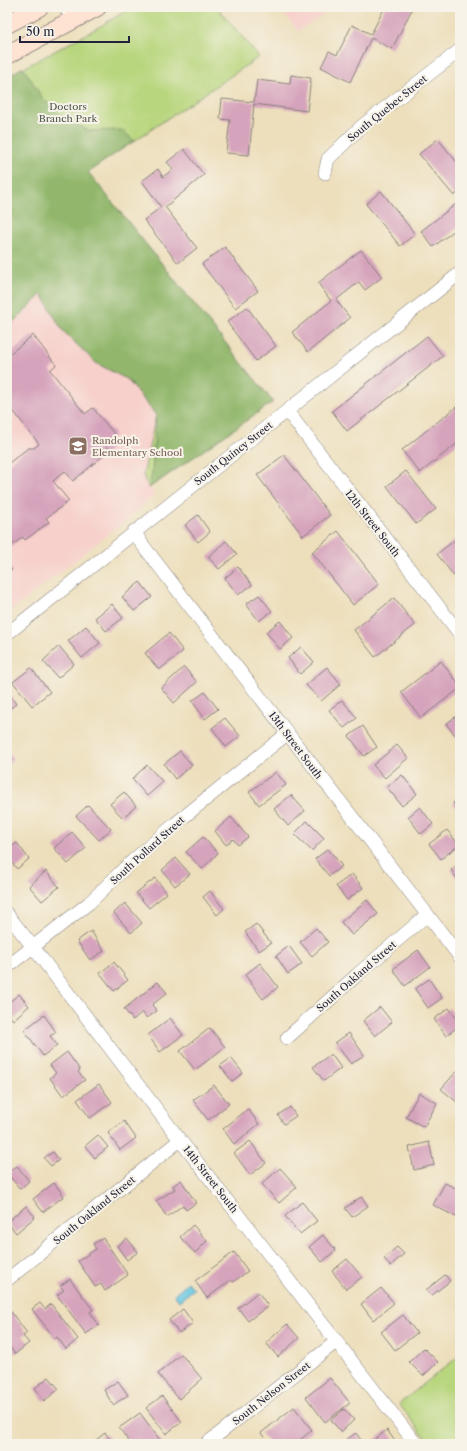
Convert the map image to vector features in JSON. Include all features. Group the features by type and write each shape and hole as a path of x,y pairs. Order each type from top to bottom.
{"main road":[{"path":"7,24 39,7"},
{"path":"7,55 70,14 97,7"}],"street":[{"name":"South Quebec Street","path":"325,173 328,159 362,126 460,50"},
{"name":"South Quincy Street","path":"7,634 134,531 460,273"},
{"name":"12th Street South","path":"287,411 460,634"},
{"name":"13th Street South","path":"134,531 142,544 460,957"},
{"name":"South Pollard Street","path":"7,967 89,903 128,865 175,824 288,734"},
{"name":"14th Street South","path":"7,914 34,947 180,1140 416,1444"},
{"name":"South Oakland Street","path":"287,1038 358,974 427,915"},
{"name":"South Oakland Street","path":"7,1280 180,1140"},
{"name":"South Nelson Street","path":"206,1444 337,1341"}],"shaded area":[{"path":"279,7 334,7 298,31"},
{"name":"Randolph Elementary School","path":"42,294 105,352 156,415 143,476 155,495 130,517 7,614 7,321"}],"green space":[{"name":"Doctors Branch Park","path":"132,7 217,7 259,57 88,172 273,402 149,488 143,476 156,415 105,352 42,294 7,321 7,77 99,27"},
{"name":"Doctors Branch Park","path":"23,67 41,96 60,115 89,131 122,130 134,141 88,172 273,402 149,488 152,473 156,415 128,380 96,363 62,330 42,294 13,322 7,332 7,77"},
{"path":"460,1355 460,1444 430,1444 399,1404"}],"water":[{"path":"188,1282 194,1289 179,1301 174,1294"}],"building":[{"path":"385,7 413,7 392,49 371,38 350,82 321,67 329,51 337,55 352,25 371,34"},
{"path":"291,75 311,78 307,111 254,104 249,155 226,153 230,120 220,119 222,99 254,102 257,80 290,84"},
{"path":"438,139 460,166 460,191 454,196 419,154"},
{"path":"184,149 204,175 165,207 197,248 178,263 144,220 161,207 142,181 158,169 163,177 173,169 167,162"},
{"path":"381,191 415,234 400,246 366,204"},
{"path":"460,201 460,226 433,247 421,231"},
{"path":"225,247 258,291 235,308 202,264"},
{"path":"361,250 382,277 365,290 359,282 336,300 350,318 308,352 292,332 331,301 318,283"},
{"path":"247,307 276,346 256,361 227,322"},
{"path":"33,335 56,365 50,370 85,414 93,408 115,435 104,444 110,450 73,481 65,471 53,481 69,501 46,518 49,522 25,540 23,537 7,549 7,463 28,448 34,448 39,444 7,403 7,356"},
{"path":"427,336 443,356 347,431 332,411"},
{"path":"460,404 460,441 420,473 402,450"},
{"path":"284,455 330,515 303,536 257,475"},
{"path":"406,471 436,509 416,524 387,486"},
{"path":"198,515 210,532 198,542 185,525"},
{"path":"338,531 379,584 353,605 312,552"},
{"path":"460,536 460,571 454,576 437,554"},
{"path":"226,541 237,554 219,569 208,557"},
{"path":"7,564 12,570 7,574"},
{"path":"238,567 252,585 238,595 225,578"},
{"path":"140,582 152,597 134,611 122,597"},
{"path":"259,595 272,611 259,621 246,604"},
{"path":"394,598 415,625 375,657 354,630"},
{"path":"112,604 123,618 106,631 95,618"},
{"path":"280,621 293,638 280,649 266,632"},
{"path":"86,626 100,643 82,658 68,641"},
{"path":"169,633 183,651 159,670 145,653"},
{"path":"59,646 74,664 58,678 43,661"},
{"path":"301,647 314,662 300,674 288,658"},
{"path":"441,661 460,688 421,718 401,692"},
{"path":"184,667 197,682 174,703 161,688"},
{"path":"327,667 341,684 321,701 306,685"},
{"path":"31,668 50,692 32,706 13,682"},
{"path":"7,691 16,704 7,711"},
{"path":"205,692 218,709 205,719 192,701"},
{"path":"342,700 357,718 344,728 329,710"},
{"path":"460,713 460,741 446,724"},
{"path":"225,718 240,736 226,747 212,728"},
{"path":"363,726 377,747 364,756 349,736"},
{"path":"397,745 408,758 385,778 373,765"},
{"path":"7,751 13,759 7,765"},
{"path":"180,751 192,765 175,779 164,764"},
{"path":"147,765 163,782 147,796 132,779"},
{"path":"276,772 286,785 259,805 249,792"},
{"path":"402,775 417,794 402,806 387,787"},
{"path":"124,792 136,806 123,818 110,804"},
{"path":"291,795 305,811 288,826 274,809"},
{"path":"460,797 460,811 459,811 453,803"},
{"path":"88,805 111,829 99,840 76,816"},
{"path":"420,807 433,824 421,834 408,817"},
{"path":"231,817 248,837 238,845 233,839 226,845 215,831"},
{"path":"307,821 324,838 312,851 294,834"},
{"path":"447,830 459,845 441,859 429,844"},
{"path":"72,832 86,848 68,864 54,848"},
{"path":"203,837 218,853 202,869 186,852"},
{"path":"17,843 29,859 17,869 7,856 7,850"},
{"path":"328,849 342,866 329,876 315,859"},
{"path":"176,858 190,874 175,886 162,870"},
{"path":"460,863 460,883 451,870"},
{"path":"46,871 59,887 42,901 29,886"},
{"path":"352,874 363,888 347,900 336,886"},
{"path":"155,878 167,893 149,908 136,893"},
{"path":"210,891 224,909 217,915 203,897"},
{"path":"367,900 378,914 352,935 341,922"},
{"path":"125,903 142,923 131,933 114,913"},
{"path":"256,924 271,943 259,951 245,932"},
{"path":"316,928 328,942 312,956 300,942"},
{"path":"91,931 104,951 90,960 77,941"},
{"path":"289,946 302,964 288,974 276,956"},
{"path":"418,950 430,967 405,986 393,969"},
{"path":"114,962 128,980 114,991 100,973"},
{"path":"260,963 278,987 263,999 245,975"},
{"path":"429,979 442,998 428,1008 415,989"},
{"path":"158,982 167,993 152,1005 157,1011 147,1018 142,1012 133,1020 124,1009"},
{"path":"19,994 29,1006 13,1020 7,1013 7,1004"},
{"path":"380,1007 392,1022 375,1036 363,1021"},
{"path":"449,1008 460,1025 446,1036 434,1019"},
{"path":"44,1015 56,1032 50,1036 57,1045 43,1056 24,1030"},
{"path":"170,1018 183,1035 160,1052 148,1035"},
{"path":"210,1028 225,1047 195,1070 180,1051"},
{"path":"349,1033 364,1055 351,1064 335,1043"},
{"path":"67,1052 80,1070 78,1072 85,1080 63,1096 50,1078 56,1073 50,1065"},
{"path":"331,1054 341,1068 324,1081 313,1067"},
{"path":"231,1058 243,1073 232,1081 220,1066"},
{"path":"457,1071 460,1074 460,1099 457,1102 441,1089"},
{"path":"99,1084 112,1102 90,1118 77,1100"},
{"path":"214,1085 229,1104 208,1120 193,1100"},
{"path":"419,1093 437,1103 424,1127 406,1117"},
{"path":"290,1107 296,1116 284,1124 278,1115"},
{"path":"248,1109 259,1124 234,1144 223,1129"},
{"path":"124,1121 136,1138 120,1150 108,1133"},
{"path":"98,1135 108,1147 95,1158 85,1146"},
{"path":"250,1141 266,1163 250,1175 234,1153"},
{"path":"429,1142 434,1165 414,1170 409,1147"},
{"path":"53,1152 59,1160 51,1166 44,1158"},
{"path":"17,1166 29,1181 20,1189 7,1173"},
{"path":"280,1168 297,1187 279,1203 262,1184"},
{"path":"181,1180 196,1203 186,1210 183,1205 167,1217 156,1201 175,1189 173,1186"},
{"path":"54,1183 64,1196 43,1212 33,1199"},
{"path":"445,1183 460,1190 460,1209 456,1217 433,1205"},
{"path":"361,1197 368,1206 352,1217 345,1208"},
{"path":"302,1202 317,1221 300,1234 285,1216"},
{"path":"26,1206 35,1217 16,1233 7,1222"},
{"path":"193,1225 207,1241 195,1253 180,1237"},
{"path":"323,1235 336,1250 322,1262 309,1247"},
{"path":"103,1238 128,1275 105,1291 101,1284 95,1287 78,1261 96,1249 93,1244"},
{"path":"127,1238 138,1252 127,1260 117,1246"},
{"path":"397,1247 404,1254 390,1266 384,1258"},
{"path":"234,1252 248,1271 233,1282 231,1280 207,1298 195,1281"},
{"path":"347,1259 362,1277 346,1289 332,1271"},
{"path":"445,1275 450,1281 431,1296 426,1290"},
{"path":"70,1279 93,1310 90,1312 99,1325 86,1334 57,1295 64,1290 60,1286"},
{"path":"381,1288 394,1303 373,1320 361,1304"},
{"path":"258,1292 268,1306 248,1321 238,1308"},
{"path":"40,1303 45,1309 51,1304 78,1339 66,1349 57,1337 55,1339 32,1309"},
{"path":"183,1309 193,1323 179,1333 169,1320"},
{"path":"11,1312 27,1333 23,1336 29,1343 15,1354 10,1347 7,1349 7,1315"},
{"path":"403,1315 417,1333 395,1350 381,1332"},
{"path":"287,1324 299,1338 278,1357 266,1343"},
{"path":"424,1348 438,1362 423,1376 409,1362"},
{"path":"181,1354 202,1379 179,1399 158,1374"},
{"path":"49,1377 59,1389 44,1401 35,1388"},
{"path":"330,1378 350,1403 325,1422 306,1397"},
{"path":"118,1381 128,1395 113,1405 104,1390"},
{"path":"162,1396 182,1422 166,1434 146,1408"},
{"path":"294,1407 312,1430 295,1444 269,1444 261,1433"},
{"path":"344,1409 354,1420 341,1432 331,1420"},
{"path":"140,1413 163,1444 131,1444 119,1428"},
{"path":"387,1430 397,1444 377,1444 374,1440"},
{"path":"105,1433 114,1444 91,1444"},
{"path":"356,1433 364,1444 340,1444"}],"place":[{"name":"Randolph Elementary School","path":"78,446"}]}
